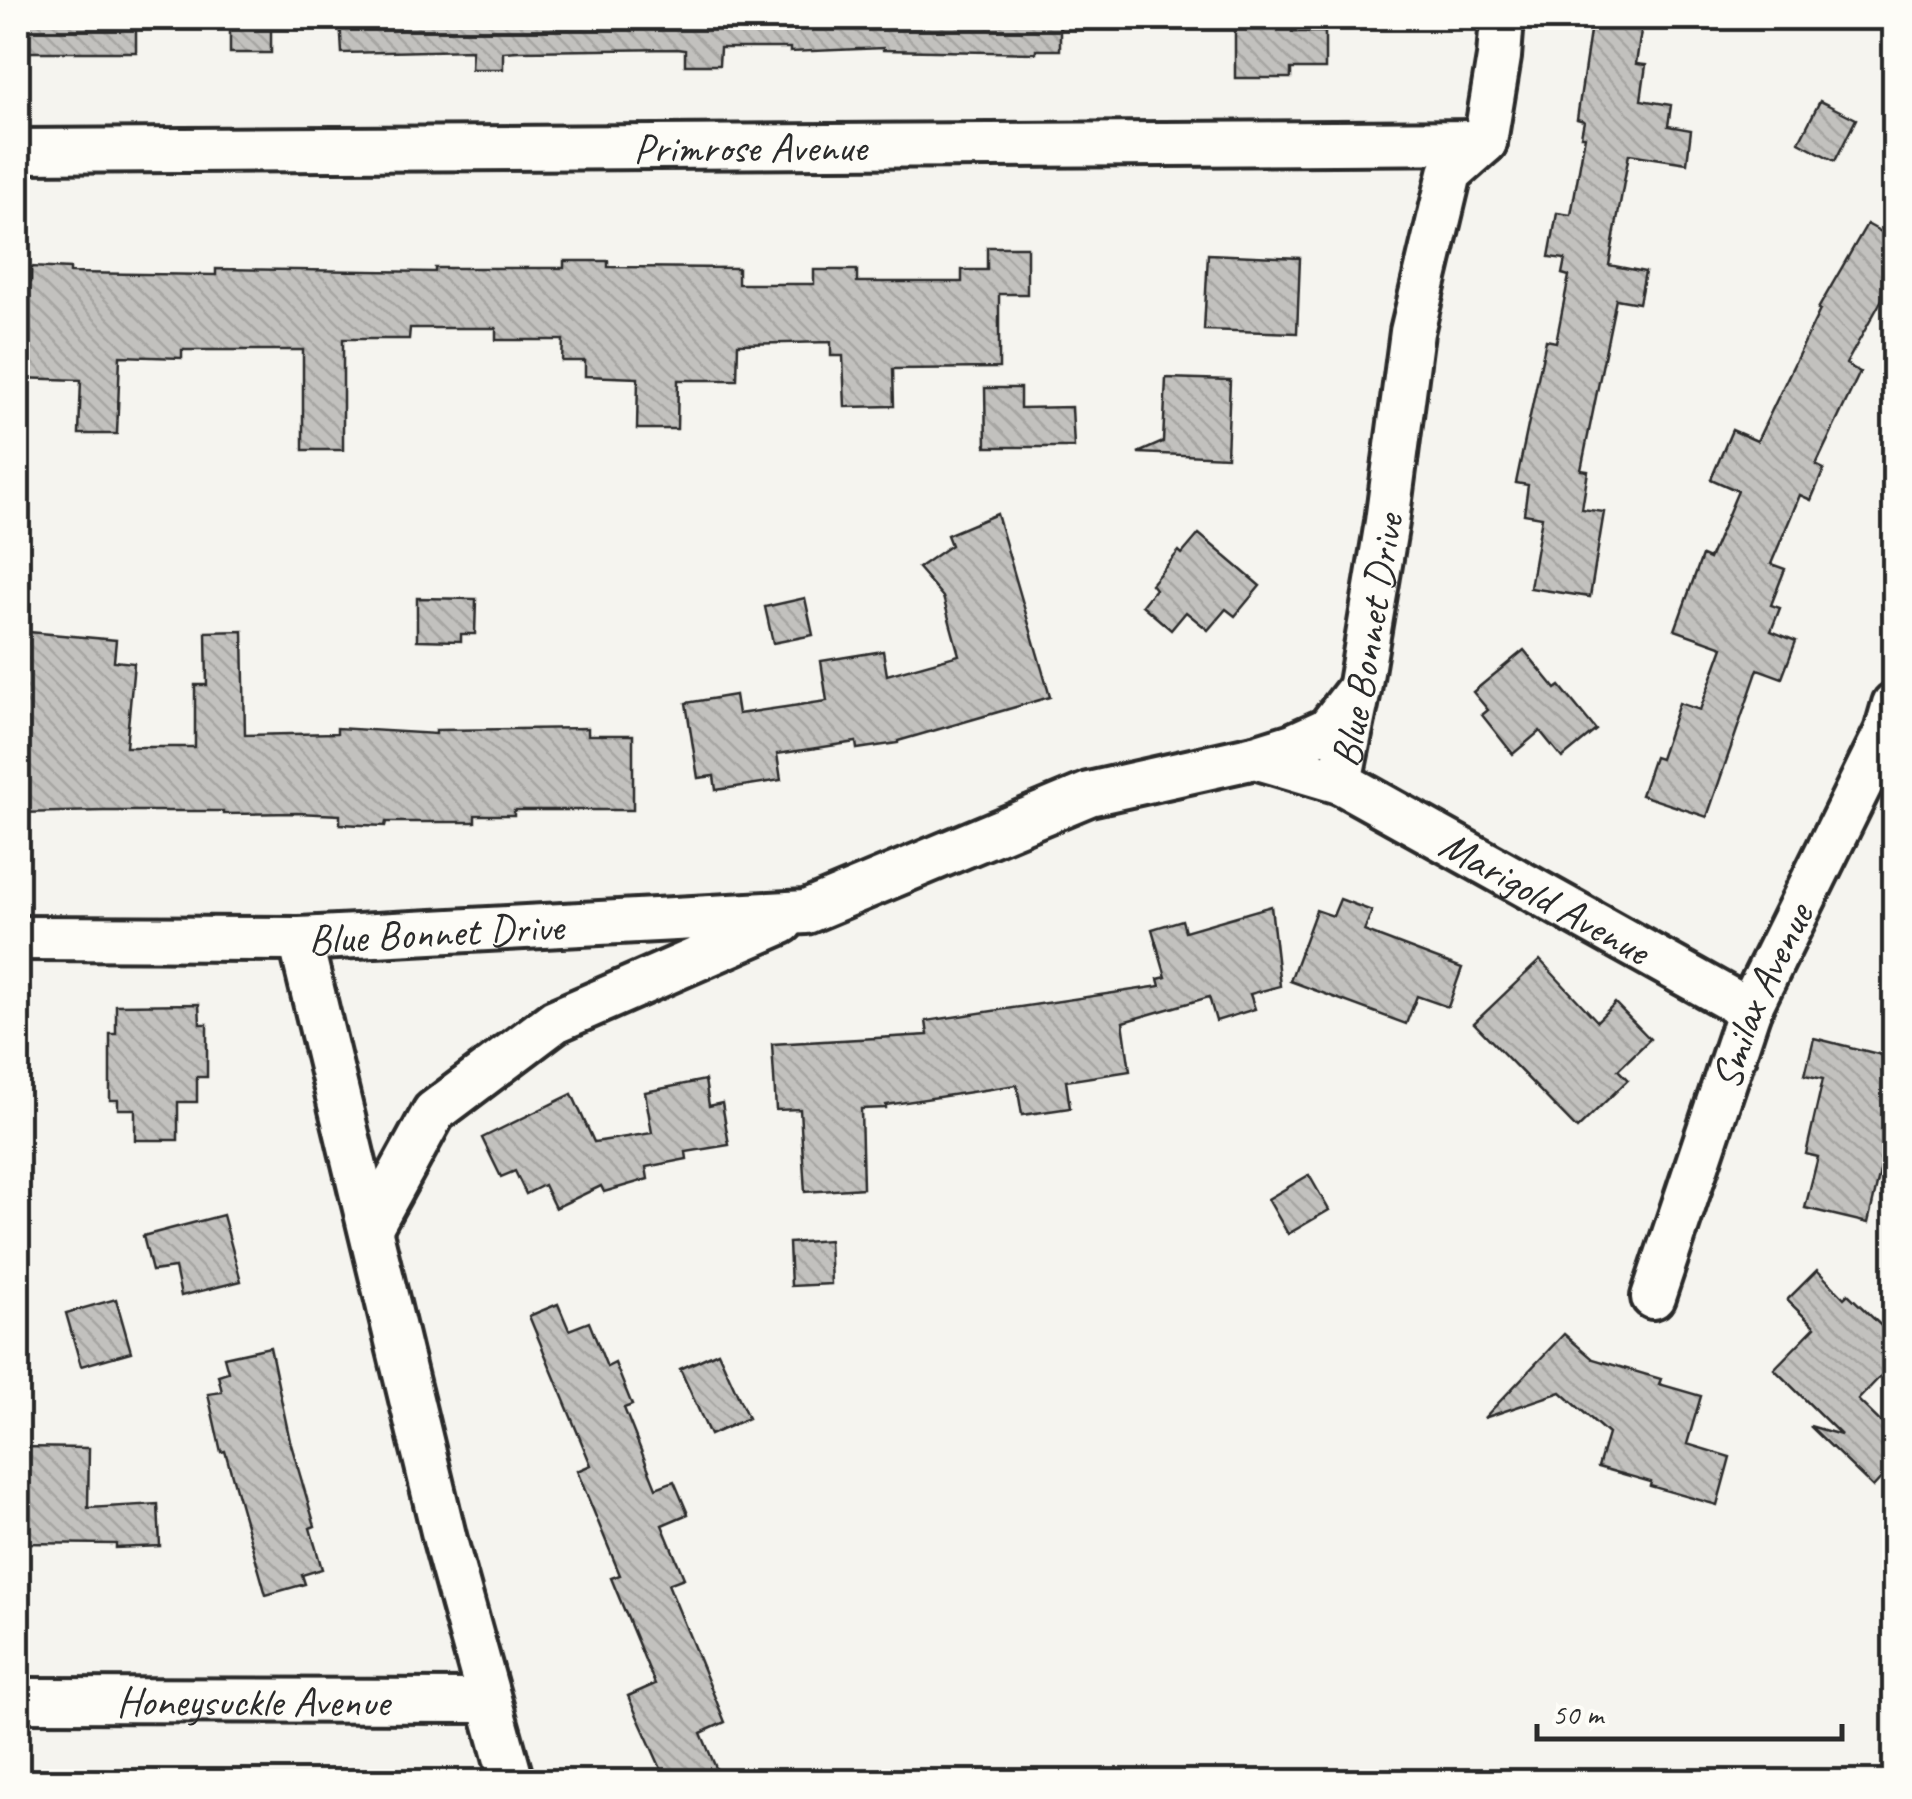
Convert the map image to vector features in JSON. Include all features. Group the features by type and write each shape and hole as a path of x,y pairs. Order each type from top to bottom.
{"street":[{"path":"1485,142 1502,18"},
{"name":"Primrose Avenue","path":"18,151 1485,142"},
{"name":"Blue Bonnet Drive","path":"371,1227 434,1112 555,1020 1089,794 1254,757 1340,782 1387,522 1412,332 1450,173 1485,142"},
{"path":"1254,757 1294,745 1328,728 1358,690"},
{"name":"Smilax Avenue","path":"1653,1297 1749,1010 1892,722"},
{"name":"Marigold Avenue","path":"1340,782 1749,1010"},
{"name":"Blue Bonnet Drive","path":"512,1782 445,1540 300,939 806,912"},
{"path":"18,938 300,939"},
{"name":"Honeysuckle Avenue","path":"18,1700 490,1700"}],"building":[{"path":"18,18 136,18 136,52 18,52"},
{"path":"230,18 271,18 271,53 230,53"},
{"path":"340,18 1060,18 1060,50 1036,53 883,48 790,52 790,48 720,48 719,65 685,65 685,50 677,49 519,51 503,52 503,69 471,69 472,50 342,53"},
{"path":"1235,18 1292,18 1292,32 1325,32 1325,69 1291,69 1291,78 1235,78"},
{"path":"1592,18 1643,18 1636,64 1646,65 1641,100 1671,105 1668,126 1691,130 1687,163 1629,154 1609,265 1645,272 1639,303 1616,299 1581,470 1588,471 1582,509 1604,512 1590,597 1530,588 1542,517 1524,514 1528,485 1516,483 1546,340 1556,342 1569,276 1562,274 1565,259 1549,257 1557,213 1571,215 1585,136 1581,136 1584,121 1577,119"},
{"path":"1820,101 1856,119 1835,161 1799,142"},
{"path":"1867,224 1894,239 1894,278 1846,364 1860,372 1816,465 1824,469 1811,500 1800,495 1771,564 1785,569 1771,605 1780,608 1771,631 1796,641 1782,678 1758,669 1707,817 1641,795 1654,757 1660,759 1679,703 1700,710 1723,647 1675,630 1702,556 1709,559 1738,491 1711,479 1732,430 1757,441 1818,309"},
{"path":"987,247 1027,247 1027,294 999,294 999,368 893,369 894,406 845,407 843,356 831,356 831,342 738,344 737,380 678,380 677,429 637,429 638,378 585,376 585,361 562,361 563,340 496,340 496,328 410,328 409,339 343,339 343,450 303,450 303,350 182,350 182,358 120,356 117,434 79,434 81,380 18,378 18,281 31,282 31,267 70,269 70,273 216,275 216,269 435,272 435,268 564,268 564,261 608,261 608,267 738,268 738,284 814,284 814,270 857,270 857,282 962,282 962,270 987,270"},
{"path":"1208,254 1300,258 1297,333 1204,330"},
{"path":"1166,378 1230,380 1227,457 1138,453 1163,442"},
{"path":"985,388 1020,388 1020,408 1072,407 1074,447 986,447"},
{"path":"997,514 1050,697 898,743 857,749 856,742 777,754 781,780 716,790 714,776 698,778 686,703 735,695 738,714 827,701 821,661 883,651 887,675 959,655 943,597 918,568 951,545 947,535"},
{"path":"1199,534 1260,586 1235,616 1226,609 1208,630 1186,612 1171,630 1142,605 1155,589 1151,584"},
{"path":"417,598 476,599 475,634 461,634 461,641 417,640"},
{"path":"805,598 813,635 773,643 765,607"},
{"path":"18,631 116,640 114,661 134,663 126,747 195,747 195,685 207,685 206,632 243,631 245,735 337,733 337,728 436,734 436,730 588,728 588,735 633,735 633,810 514,810 514,815 475,815 475,822 386,822 385,826 340,824 340,815 297,813 18,813"},
{"path":"1524,650 1596,730 1562,758 1540,731 1513,754 1482,715 1488,710 1473,692"},
{"path":"1340,899 1372,911 1364,931 1462,968 1448,1007 1417,996 1406,1024 1290,981 1316,910 1333,916"},
{"path":"1271,906 1280,986 1250,994 1255,1009 1216,1021 1209,997 1123,1022 1130,1071 1066,1081 1070,1108 1022,1115 1017,1085 861,1109 863,1188 805,1192 800,1109 776,1110 772,1044 928,1035 926,1021 1160,986 1158,979 1166,977 1152,929 1182,920 1185,931"},
{"path":"1540,960 1597,1021 1615,1003 1650,1039 1618,1070 1628,1080 1577,1129 1474,1023"},
{"path":"199,1004 200,1024 207,1024 207,1077 197,1077 197,1102 178,1102 178,1140 135,1140 135,1109 118,1109 118,1100 110,1100 110,1034 116,1034 116,1005"},
{"path":"1814,1038 1894,1058 1894,1111 1868,1223 1805,1208 1818,1157 1806,1154 1823,1079 1805,1075"},
{"path":"705,1080 709,1106 722,1103 729,1145 686,1152 687,1159 646,1167 648,1179 604,1192 601,1186 555,1208 544,1185 526,1194 515,1171 501,1177 482,1138 572,1094 594,1142 652,1133 645,1092"},
{"path":"1309,1175 1329,1210 1288,1234 1268,1199"},
{"path":"223,1215 241,1281 181,1296 175,1268 152,1271 143,1236"},
{"path":"829,1240 831,1284 791,1286 789,1243"},
{"path":"1817,1270 1844,1298 1848,1294 1894,1338 1894,1362 1858,1400 1894,1435 1894,1487 1883,1476 1873,1487 1810,1426 1841,1435 1774,1369 1815,1327 1787,1300"},
{"path":"116,1299 131,1352 81,1366 66,1313"},
{"path":"558,1304 569,1330 589,1322 607,1367 615,1363 632,1405 624,1408 656,1488 674,1481 688,1514 662,1525 684,1578 668,1584 725,1722 701,1733 722,1782 667,1782 628,1696 655,1684 611,1578 620,1575 577,1471 591,1465 529,1316"},
{"path":"1564,1334 1593,1359 1661,1379 1659,1384 1701,1396 1687,1444 1730,1457 1717,1505 1598,1467 1608,1434 1561,1392 1484,1418"},
{"path":"270,1347 322,1569 302,1575 305,1584 266,1595 225,1451 221,1452 208,1394 222,1392 218,1375 228,1372 224,1357"},
{"path":"718,1352 748,1418 710,1435 680,1369"},
{"path":"18,1447 89,1448 88,1508 158,1504 160,1546 18,1543"}]}
